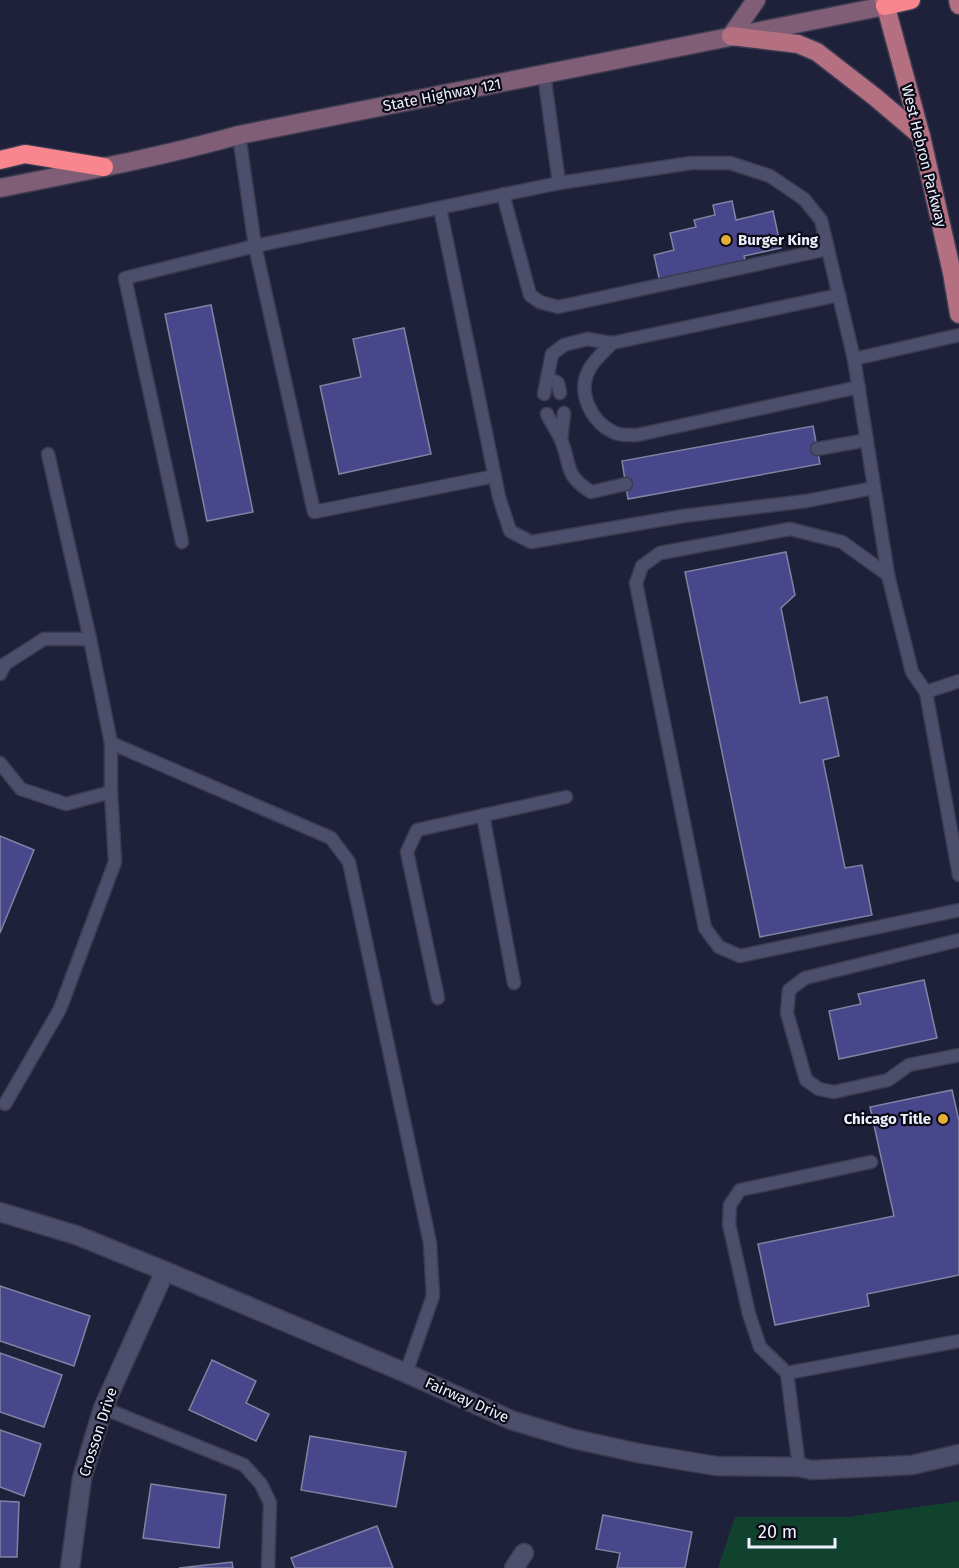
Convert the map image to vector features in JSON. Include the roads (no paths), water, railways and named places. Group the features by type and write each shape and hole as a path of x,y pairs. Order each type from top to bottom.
{"highway":[{"path":"885,3 911,0"},
{"path":"0,160 25,154 104,167"}],"main road":[{"path":"756,0 731,36 798,44 817,52 921,136"},
{"path":"958,0 959,5"},
{"name":"State Highway 121","path":"0,188 104,167 239,135 885,3"},
{"name":"West Hebron Parkway","path":"885,3 921,136 959,314"}],"street":[{"name":"Fairway Drive","path":"0,1212 76,1235 406,1373 511,1420 574,1439 716,1466 799,1467 812,1470 912,1465 959,1454"},
{"name":"Crosson Drive","path":"70,1568 82,1478 103,1408 165,1271"}],"lane":[{"path":"544,74 560,183"},
{"path":"239,135 255,246 314,512 495,476"},
{"path":"182,542 125,278 255,246 560,183 691,163 730,163 770,176 804,199 821,220 854,359 888,575 912,672 926,692 959,875"},
{"path":"503,195 530,295 540,302 558,308 828,249"},
{"path":"440,208 499,497 510,531 531,542 682,516 806,501 874,488"},
{"path":"544,394 552,354 564,345 587,339 612,343 839,295"},
{"path":"854,359 959,335"},
{"path":"612,343 589,369 584,390 590,410 601,425 616,434 637,435 859,387"},
{"path":"547,377 558,383 560,393"},
{"path":"561,440 564,413"},
{"path":"547,414 561,440 569,470 578,483 591,492 626,484"},
{"path":"817,449 867,440"},
{"path":"5,1104 60,1009 114,862 111,743 48,454"},
{"path":"888,575 842,542 790,529 660,553 642,566 636,583 705,928 719,947 740,956 959,910"},
{"path":"0,674 5,664 44,639 90,639"},
{"path":"926,692 959,681"},
{"path":"111,743 331,838 349,862 430,1243 433,1296 406,1373"},
{"path":"0,764 21,789 66,804 111,792"},
{"path":"438,998 407,852 417,830 566,797"},
{"path":"483,815 514,983"},
{"path":"959,940 805,978 789,990 787,1013 806,1080 819,1089 834,1092 888,1080 909,1065 959,1054"},
{"path":"799,1467 787,1373 760,1347 749,1314 729,1224 730,1205 740,1190 871,1162"},
{"path":"787,1373 959,1341"},
{"path":"103,1408 244,1465 261,1484 270,1503 268,1568"}],"place":[{"name":"Burger King","path":"726,240"},
{"name":"Chicago Title","path":"943,1119"}]}
